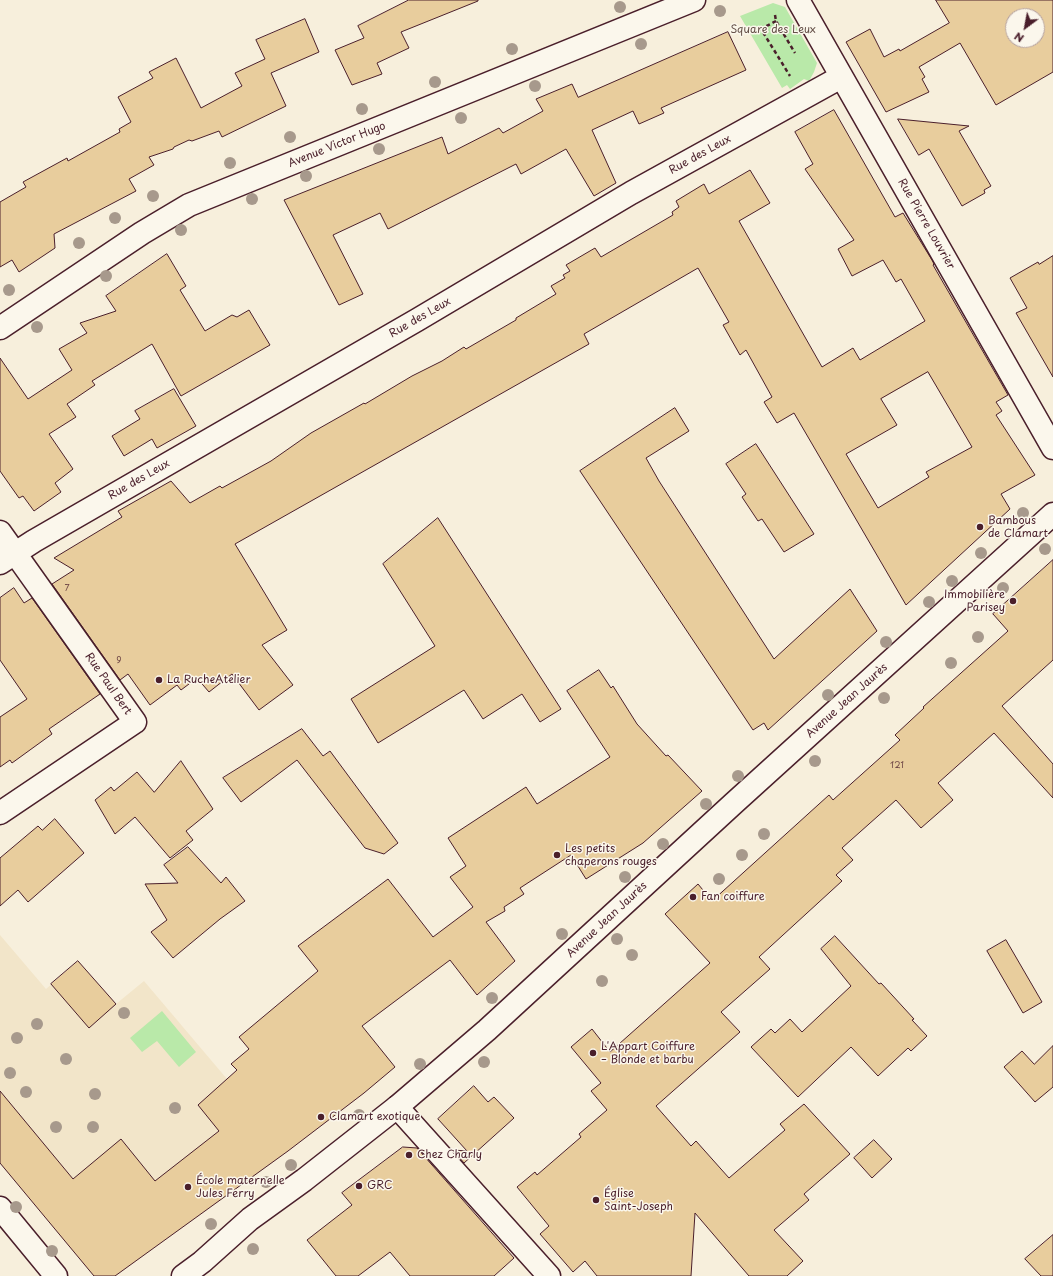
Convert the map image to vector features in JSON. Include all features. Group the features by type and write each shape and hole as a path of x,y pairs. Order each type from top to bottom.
{"street":[{"name":"Avenue Victor Hugo","path":"0,328 142,233 189,205 694,0"},
{"name":"Rue Pierre Louvrier","path":"798,0 1053,448"},
{"name":"Rue des Leux","path":"7,558 424,316 631,193 842,77"},
{"name":"Avenue Jean Jaurès","path":"183,1276 202,1262 250,1219 304,1180 397,1107 487,1030 734,803 1053,514"},
{"name":"Rue Paul Bert","path":"0,532 7,558 135,722 0,813"},
{"path":"397,1107 549,1276"},
{"path":"0,1208 56,1276"}],"path":[{"path":"776,21 761,29 790,77"}],"shaded area":[{"path":"0,935 46,989 78,961 116,1004 144,981 288,1151 115,1276 94,1276 0,1163"}],"green space":[{"name":"Square des Leux","path":"773,3 785,7 817,63 809,81 804,79 790,89 787,85 782,88 740,16"},
{"path":"162,1011 196,1052 179,1067 157,1041 142,1052 130,1038"}],"building":[{"path":"409,0 478,1 401,32 409,48 377,63 382,74 352,85 335,50 364,38 358,26"},
{"path":"936,0 1053,0 1053,72 996,105 960,43 919,67 925,77 922,79 929,92 886,112 846,42 870,29 884,57 899,49 900,51 949,23"},
{"path":"305,19 319,52 271,73 286,106 222,137 219,131 192,141 189,140 174,147 173,149 149,157 154,165 129,179 136,191 54,234 55,248 19,272 12,260 0,267 0,202 26,187 23,182 67,158 68,161 120,132 119,129 131,122 118,97 153,78 149,72 176,58 201,108 242,86 235,73 265,59 256,40"},
{"path":"728,32 746,70 661,108 664,113 639,124 633,111 592,130 616,183 594,196 566,149 521,174 516,164 388,229 380,213 333,235 363,294 339,305 284,200 442,137 448,154 499,128 503,133 543,111 536,99 572,84 578,97"},
{"path":"834,110 895,217 903,213 932,260 933,265 1008,395 996,402 1002,411 996,415 1035,475 1001,494 1010,509 906,605 794,413 777,423 764,402 772,397 746,350 740,355 723,325 729,322 698,268 584,334 589,344 235,544 287,630 262,645 293,685 259,710 232,674 209,692 197,678 181,690 177,685 150,705 128,674 120,680 52,584 74,570 54,558 122,517 118,511 171,481 190,503 220,486 222,488 271,461 311,433 364,403 365,404 412,376 442,361 464,347 466,349 516,320 516,318 556,294 551,286 565,278 563,275 570,271 566,265 595,248 601,257 673,215 672,212 679,207 676,201 704,184 709,194 750,170 770,203 739,221 822,367 853,348 860,360 925,321 901,279 896,282 883,260 852,276 838,249 854,240 805,169 813,164 795,132","holes":["928,372 972,447 926,472 929,477 878,508 846,454 897,425 881,399"]},
{"path":"898,119 969,126 959,131 991,186 984,190 985,193 962,206 929,149 919,155"},
{"path":"167,254 186,286 180,290 205,331 232,315 237,317 249,310 270,345 181,396 152,344 92,381 95,385 67,404 76,417 49,434 73,469 55,483 61,492 34,511 23,496 19,498 0,471 0,358 28,399 72,370 59,349 87,333 80,323 116,311 106,296"},
{"path":"1053,256 1053,377 1016,313 1027,308 1010,278 1038,262 1039,264"},
{"path":"174,389 196,426 157,448 152,439 124,456 112,436 140,419 135,411"},
{"path":"675,408 689,431 646,458 659,481 774,659 850,589 877,631 768,730 764,723 753,730 580,471"},
{"path":"756,444 814,534 784,552 762,519 758,521 742,497 746,494 726,464"},
{"path":"438,518 561,709 540,722 522,694 483,719 464,690 378,743 351,699 435,646 383,564"},
{"path":"1053,560 1053,660 1002,706 1053,764 1053,798 994,733 938,783 953,800 921,828 896,800 842,848 853,860 836,875 842,881 759,957 770,969 721,1012 740,1032 656,1106 691,1146 696,1141 729,1178 785,1130 780,1124 804,1104 850,1154 804,1194 809,1200 774,1230 803,1261 787,1276 749,1276 695,1213 691,1276 597,1276 585,1261 573,1272 540,1234 549,1226 517,1187 535,1172 537,1175 581,1137 579,1134 607,1110 591,1091 601,1083 571,1047 592,1029 610,1052 710,963 665,914 698,884 712,901 829,795 833,800 900,740 895,735 924,708 923,707 1008,631 993,614"},
{"path":"14,588 24,603 32,598 100,694 49,729 52,734 12,763 10,760 0,767 0,717 27,699 0,660 0,598"},
{"path":"599,670 611,688 613,686 637,724 666,756 668,755 702,791 643,843 586,879 571,855 520,888 524,894 504,907 505,911 486,922 515,961 477,995 450,960 362,1026 395,1067 364,1093 288,1151 115,1276 94,1276 0,1163 0,1091 73,1179 121,1139 155,1181 219,1131 198,1105 237,1070 231,1064 249,1049 239,1037 318,971 298,946 388,879 433,937 473,907 450,877 466,866 448,838 526,787 537,804 610,757 567,691"},
{"path":"302,729 323,756 330,751 398,843 384,854 365,848 297,760 241,802 223,778"},
{"path":"181,761 213,809 186,831 193,840 170,858 135,817 115,834 95,800 111,787 114,791 137,772 154,792"},
{"path":"55,819 84,853 28,902 18,890 0,906 0,858 38,826 42,830"},
{"path":"188,847 221,883 226,877 245,901 220,919 173,958 151,932 167,920 145,884 178,883 164,865"},
{"path":"835,936 879,984 881,983 914,1019 912,1020 927,1036 911,1051 908,1048 878,1076 851,1047 798,1097 751,1047 771,1029 775,1033 790,1019 802,1032 851,986 821,949"},
{"path":"1006,940 1042,1002 1023,1013 987,951"},
{"path":"78,961 116,1004 89,1028 51,984"},
{"path":"1053,1046 1053,1087 1035,1102 1004,1067 1022,1051 1034,1064"},
{"path":"474,1086 488,1102 494,1097 514,1118 464,1163 453,1150 467,1151 438,1119"},
{"path":"874,1140 892,1159 872,1178 854,1158"},
{"path":"403,1147 417,1148 514,1258 494,1276 410,1276 390,1252 358,1276 336,1276 307,1240 352,1205 342,1193"},
{"path":"1053,1235 1053,1276 1041,1276 1025,1259"}],"place":[{"name":"Bambous de Clamart","path":"980,527"},
{"name":"Immobilière Parisey","path":"1013,601"},
{"name":"La RucheAtelier","path":"159,680"},
{"name":"Les petits chaperons rouges","path":"557,855"},
{"name":"Fan coiffure","path":"693,897"},
{"name":"L'Appart Coiffure – Blonde et barbu","path":"593,1053"},
{"name":"Clamart exotique","path":"321,1117"},
{"name":"Chez Charly","path":"409,1155"},
{"name":"GRC","path":"359,1186"},
{"name":"École maternelle Jules Ferry","path":"188,1187"},
{"name":"Église Saint-Joseph","path":"596,1200"}]}
